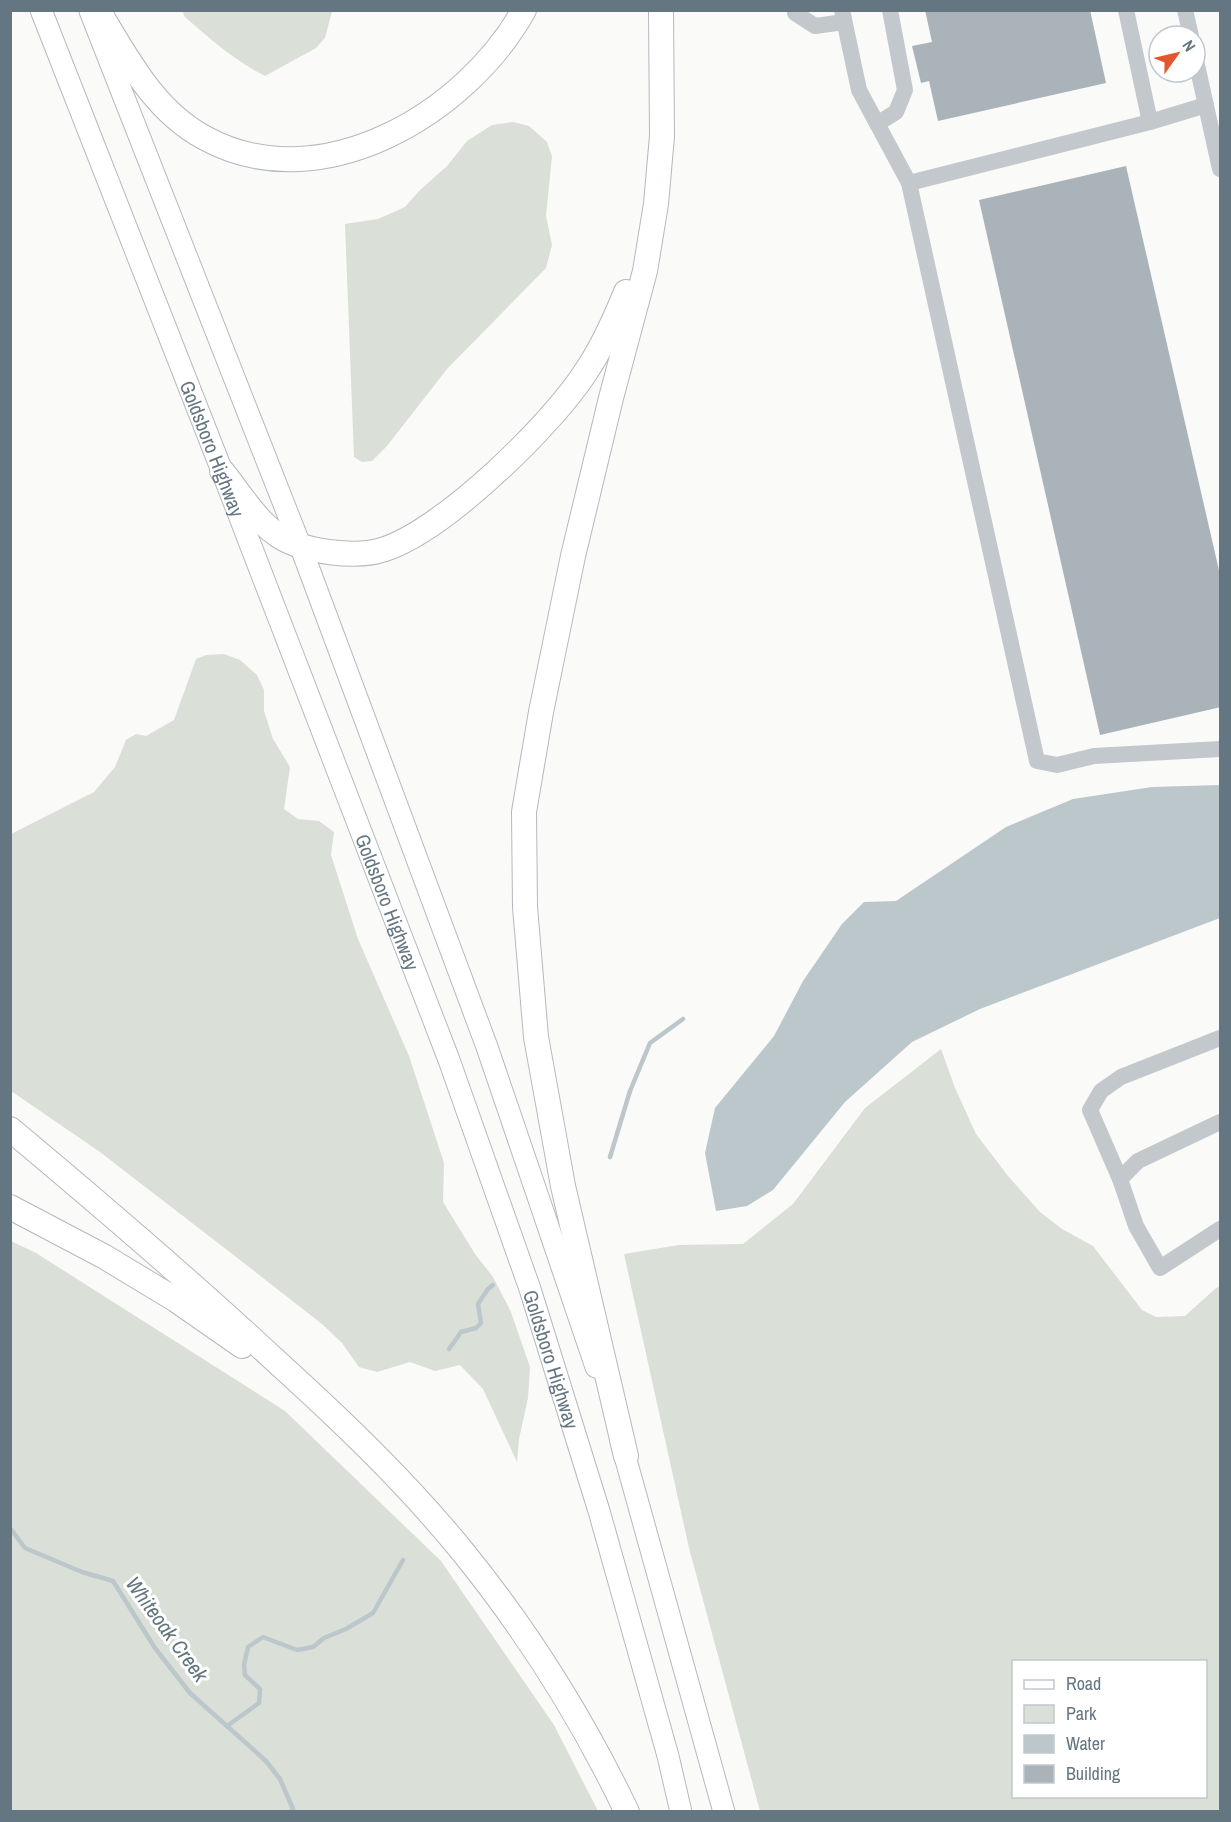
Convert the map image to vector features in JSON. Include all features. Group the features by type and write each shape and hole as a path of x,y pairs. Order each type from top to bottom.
{"highway":[{"path":"98,10 134,70 161,104 180,121 204,138 247,155 272,159 296,159 347,152 416,120 465,84 484,65 502,45 524,10"},
{"path":"626,1456 562,1186 536,1037 525,907 524,812 541,712 573,556 611,398 645,271 656,204 662,136 661,10"},
{"path":"222,471 261,520 279,536 300,545 337,555 384,549 419,531 449,511 519,448 553,414 587,370 616,316 656,204"},
{"path":"10,1129 219,1308 383,1463 463,1552 513,1620 560,1690 603,1762 627,1812"},
{"path":"10,1207 105,1257 156,1288 310,1392"}],"main road":[{"name":"Goldsboro Highway","path":"41,10 449,1060 530,1289 599,1511 668,1756 681,1812"},
{"path":"90,10 300,545 487,1047 626,1456 724,1812"}],"street":[{"path":"795,10 795,13 815,27 843,16 859,90 909,183 1037,761 1057,765 1094,756 1221,749"},
{"path":"877,124 896,112 906,90 890,10"},
{"path":"1126,10 1150,122"},
{"path":"1201,84 1221,169"},
{"path":"909,183 1150,122 1206,105"},
{"path":"1220,1229 1160,1268 1136,1226 1120,1179 1090,1110 1101,1091 1121,1077 1221,1038"},
{"path":"1120,1179 1138,1161 1221,1122"}],"green space":[{"path":"183,10 332,11 325,38 316,48 265,76 223,49 184,16"},
{"path":"513,122 529,126 547,142 552,156 546,216 552,245 546,268 447,369 387,446 372,461 362,462 354,457 345,224 378,219 405,207 447,166 467,141 492,125"},
{"path":"224,654 240,660 257,675 264,690 264,711 273,739 290,767 284,809 298,819 319,821 334,832 331,855 358,939 409,1056 444,1163 443,1202 475,1254 493,1277 511,1312 530,1367 528,1398 519,1439 517,1462 483,1389 460,1365 435,1371 410,1362 377,1372 359,1367 342,1343 322,1324 100,1152 11,1091 11,834 94,792 115,767 126,740 136,734 146,736 174,720 196,659 206,655"},
{"path":"941,1049 955,1088 976,1134 1008,1176 1040,1212 1062,1229 1093,1246 1142,1310 1156,1317 1185,1316 1220,1286 1220,1811 760,1811 689,1548 624,1254 679,1245 743,1244 793,1204 865,1108"},
{"path":"11,1241 36,1253 285,1411 441,1561 554,1725 598,1811 11,1811"}],"water":[{"path":"1220,785 1220,918 980,1009 912,1042 845,1102 773,1190 747,1206 716,1211 705,1153 715,1108 774,1036 803,981 842,924 864,902 896,901 1006,827 1073,799 1152,787"}],"building":[{"path":"925,10 1090,10 1106,83 938,121 929,81 921,83 912,46 932,42"},
{"path":"1126,166 1221,579 1221,707 1100,735 979,200"}],"waterway":[{"path":"610,1157 630,1091 650,1043 683,1019"},
{"path":"449,1349 461,1332 476,1328 481,1323 478,1304 493,1285"},
{"name":"Whiteoak Creek","path":"10,1528 25,1548 82,1572 113,1581 155,1648 190,1693 266,1761 280,1779 293,1809 291,1812"},
{"path":"227,1726 259,1703 260,1689 245,1675 244,1665 248,1647 263,1637 297,1650 313,1647 324,1638 346,1629 373,1613 403,1560"}]}
